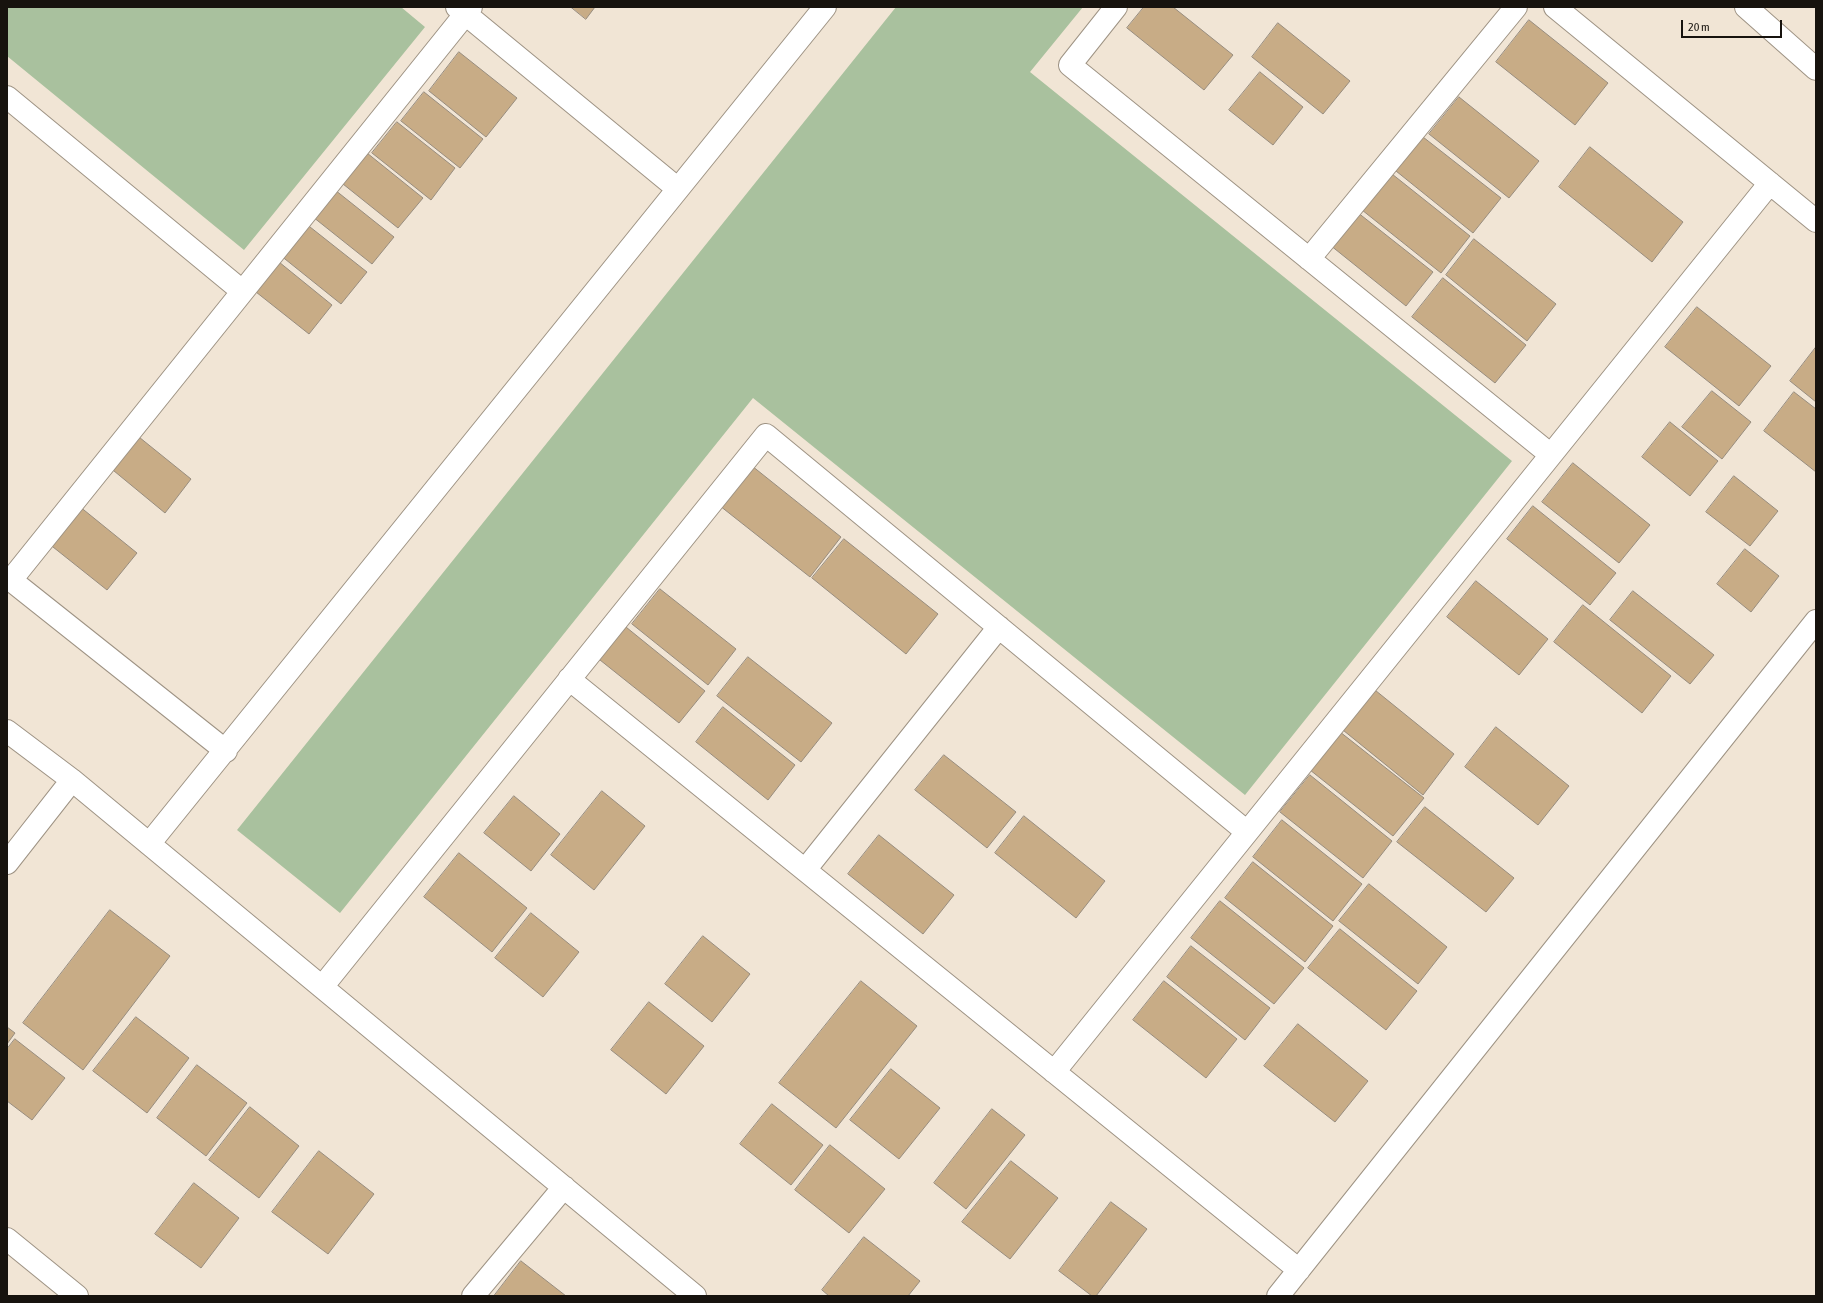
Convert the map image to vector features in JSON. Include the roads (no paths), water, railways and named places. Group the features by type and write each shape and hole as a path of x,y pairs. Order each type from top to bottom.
{"street":[{"path":"149,844 226,751 825,7"},
{"path":"1116,7 1070,65 1551,455"},
{"path":"1309,259 1516,7"},
{"path":"1555,7 1816,221"},
{"path":"1746,7 1816,69"},
{"path":"226,751 9,578 242,290 464,9 678,189"},
{"path":"7,97 242,290"},
{"path":"1054,1072 1770,183"},
{"path":"322,987 569,678 766,435 1247,832"},
{"path":"1278,1296 1816,621"},
{"path":"805,870 999,627"},
{"path":"569,678 1299,1270"},
{"path":"7,731 72,780 695,1296"},
{"path":"7,863 72,780"},
{"path":"473,1296 564,1187"},
{"path":"7,1239 70,1294"}]}
